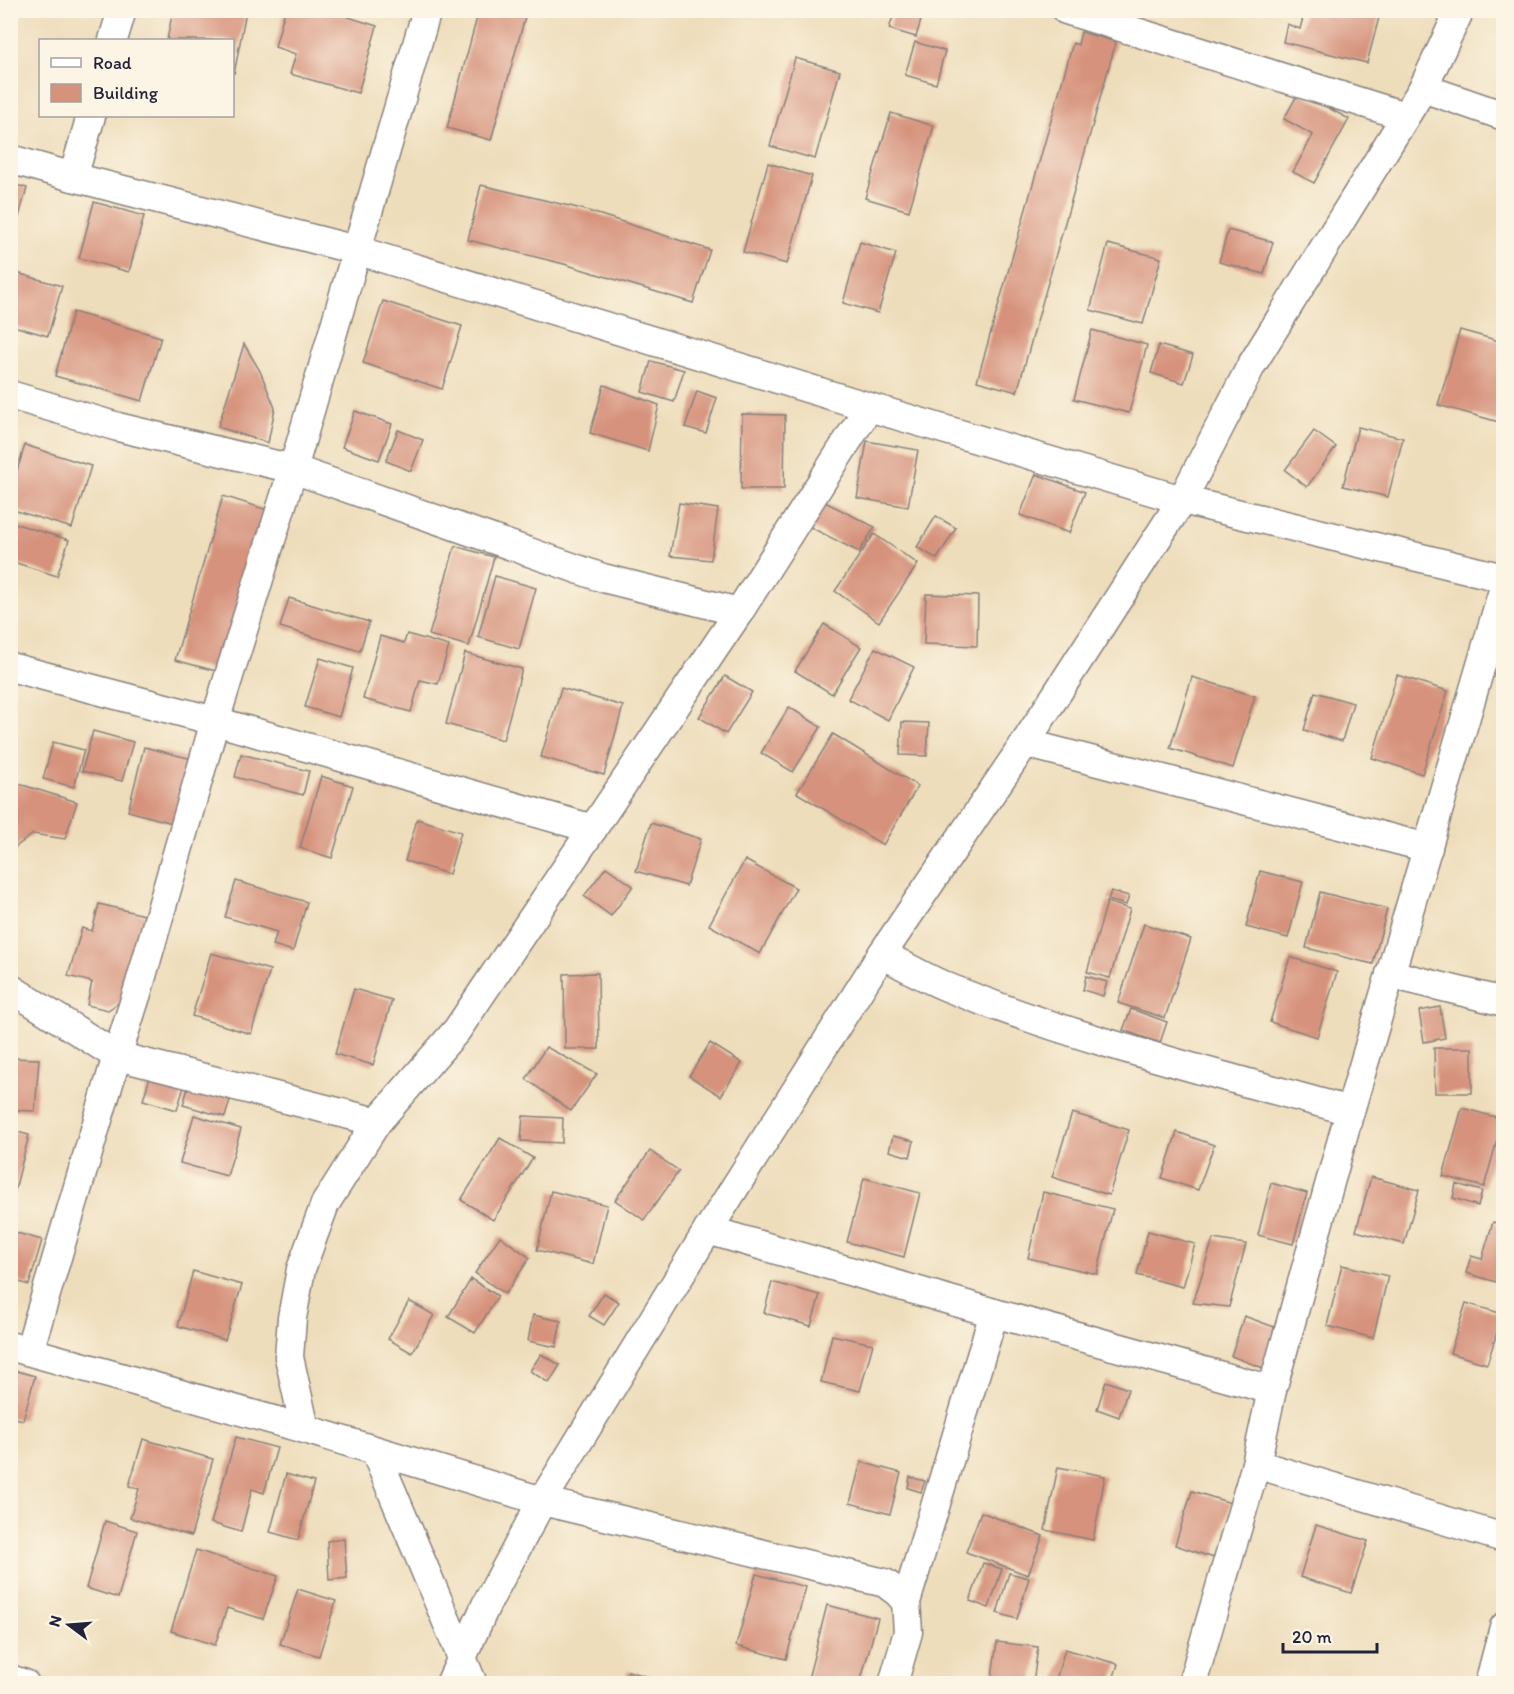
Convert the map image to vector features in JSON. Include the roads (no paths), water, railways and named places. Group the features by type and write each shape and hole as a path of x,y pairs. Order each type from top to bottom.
{"street":[{"path":"113,39 122,10"},
{"path":"427,10 293,469 215,721 138,990 20,1349 305,1430 542,1501 885,1584 906,1602"},
{"path":"1066,10 1405,116"},
{"path":"462,1675 486,1605 542,1501 708,1230 882,954 1025,744 1182,500 1251,366 1423,88 1460,10"},
{"path":"1423,88 1503,116"},
{"path":"73,177 91,117"},
{"path":"10,159 356,250 1182,500 1503,578"},
{"path":"10,396 118,428 293,469 603,578 740,612"},
{"path":"305,1430 289,1357 292,1318 301,1269 325,1204 377,1122 458,1030 740,612 869,407"},
{"path":"1192,1683 1256,1464 1272,1390 1350,1111 1503,587"},
{"path":"10,667 215,721 593,829"},
{"path":"1025,744 1428,848"},
{"path":"882,954 946,986 1056,1026 1134,1051 1350,1111"},
{"path":"1390,974 1503,1002"},
{"path":"10,988 117,1056 377,1122"},
{"path":"708,1230 1272,1390"},
{"path":"892,1683 908,1632 906,1602 994,1313"},
{"path":"375,1451 462,1675"},
{"path":"1256,1464 1503,1538"},
{"path":"1489,1683 1503,1627"},
{"path":"10,1679 25,1683"}]}
